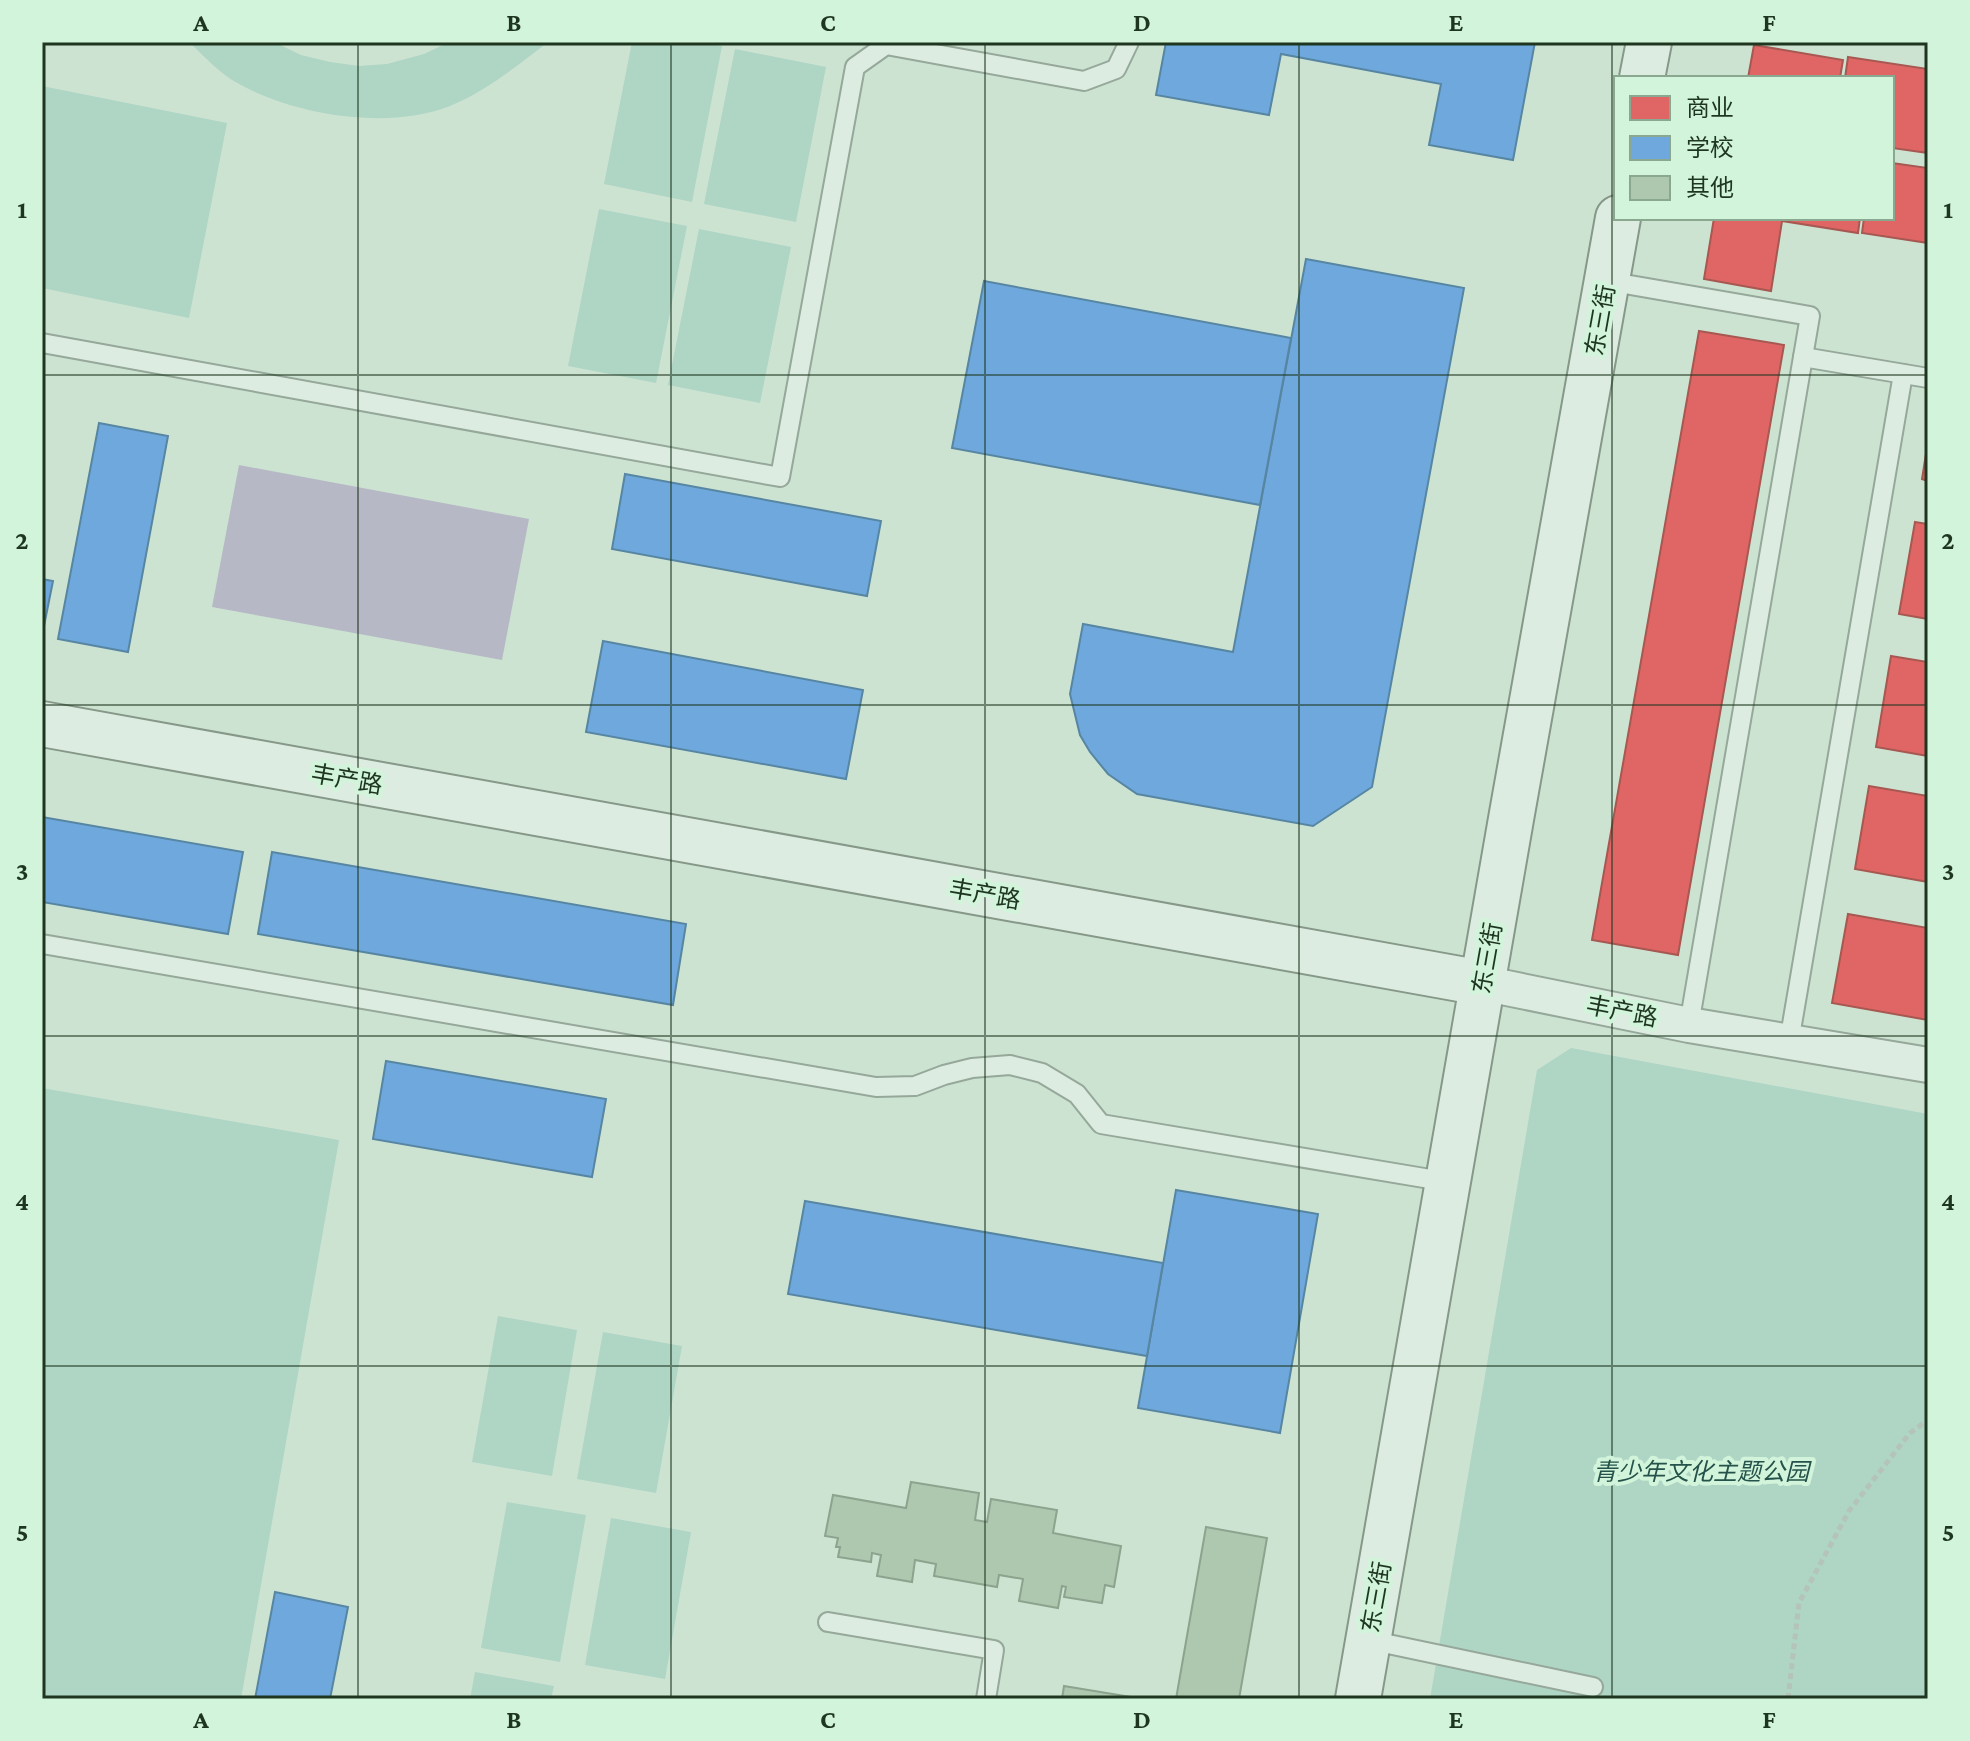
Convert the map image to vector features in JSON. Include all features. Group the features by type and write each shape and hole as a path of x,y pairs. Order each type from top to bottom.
{"street":[{"path":"1642,76 1649,42"},
{"name":"东三街","path":"1358,1699 1618,220"},
{"name":"丰产路","path":"42,724 1482,983 1689,1025 1928,1065"}],"lane":[{"path":"42,343 780,477 855,67 886,45 1084,81 1116,69 1129,42"},
{"path":"1607,281 1810,316 1689,1025"},
{"path":"1803,357 1928,378"},
{"path":"1789,1042 1903,374"},
{"path":"42,944 876,1087 915,1086 972,1068 1010,1065 1042,1073 1077,1094 1101,1124 1448,1182"},
{"path":"828,1622 994,1650 986,1699"},
{"path":"1368,1640 1593,1687"}],"path":[{"path":"1788,1699 1799,1603 1849,1511 1910,1433 1928,1420"}],"green space":[{"path":"189,42 274,42 301,55 359,66 387,64 424,54 449,42 548,42 489,85 450,106 426,113 372,118 316,112 264,96 227,76"},
{"path":"632,42 702,42 722,46 692,202 604,184"},
{"path":"735,49 826,67 796,222 704,204"},
{"path":"42,86 227,123 189,318 42,288"},
{"path":"599,209 687,226 656,383 568,366"},
{"path":"699,229 791,247 760,403 668,385"},
{"name":"青少年文化主题公园","path":"1571,1048 1928,1114 1928,1699 1430,1699 1537,1070"},
{"path":"42,1088 339,1140 241,1699 42,1699"},
{"path":"498,1316 577,1330 552,1476 472,1462"},
{"path":"603,1332 682,1346 656,1493 577,1479"},
{"path":"507,1502 586,1515 560,1662 481,1648"},
{"path":"611,1518 691,1532 665,1679 585,1665"},
{"path":"475,1672 554,1686 551,1699 470,1699"}],"shaded area":[{"path":"239,465 529,519 502,660 212,607"}],"building: 商业":[{"path":"1754,45 1843,60 1840,76 1748,76"},
{"path":"1848,57 1928,69 1928,153 1894,148 1894,76 1845,76"},
{"path":"1894,163 1928,168 1928,243 1862,233 1864,220 1894,220"},
{"path":"1714,220 1860,220 1858,233 1782,221 1771,291 1704,279"},
{"path":"1699,331 1784,345 1678,955 1592,940"},
{"path":"1928,441 1928,481 1922,479"},
{"path":"1915,522 1928,524 1928,619 1899,614"},
{"path":"1891,656 1928,662 1928,756 1876,747"},
{"path":"1869,786 1928,796 1928,882 1855,869"},
{"path":"1848,914 1928,928 1928,1020 1832,1003"}],"building: 学校":[{"path":"1166,42 1535,42 1513,160 1429,145 1441,84 1281,54 1269,115 1156,95"},
{"path":"1306,259 1464,288 1372,787 1313,826 1137,794 1108,774 1090,752 1080,735 1070,694 1083,624 1233,652"},
{"path":"984,281 1291,338 1260,505 952,448"},
{"path":"99,423 168,436 128,652 58,639"},
{"path":"625,474 881,521 867,596 612,549"},
{"path":"42,579 53,581 43,631 42,631"},
{"path":"603,641 863,690 846,779 586,732"},
{"path":"42,817 243,852 228,934 42,902"},
{"path":"272,852 686,924 673,1005 258,934"},
{"path":"386,1061 606,1099 592,1177 373,1139"},
{"path":"1176,1190 1318,1214 1280,1433 1138,1408"},
{"path":"805,1201 1163,1263 1147,1356 788,1294"},
{"path":"275,1592 348,1607 330,1699 255,1699"}],"building: 其他":[{"path":"911,1482 979,1493 975,1520 987,1522 991,1499 1057,1510 1053,1533 1121,1546 1114,1587 1105,1585 1102,1603 1064,1597 1066,1587 1062,1586 1058,1608 1019,1601 1023,1579 999,1575 997,1587 934,1576 936,1564 915,1560 912,1582 877,1576 881,1555 872,1553 871,1562 838,1557 838,1538 825,1536 833,1495 906,1508"},
{"path":"1206,1527 1267,1538 1239,1699 1176,1699"},
{"path":"1064,1686 1143,1699 1062,1699"}]}
